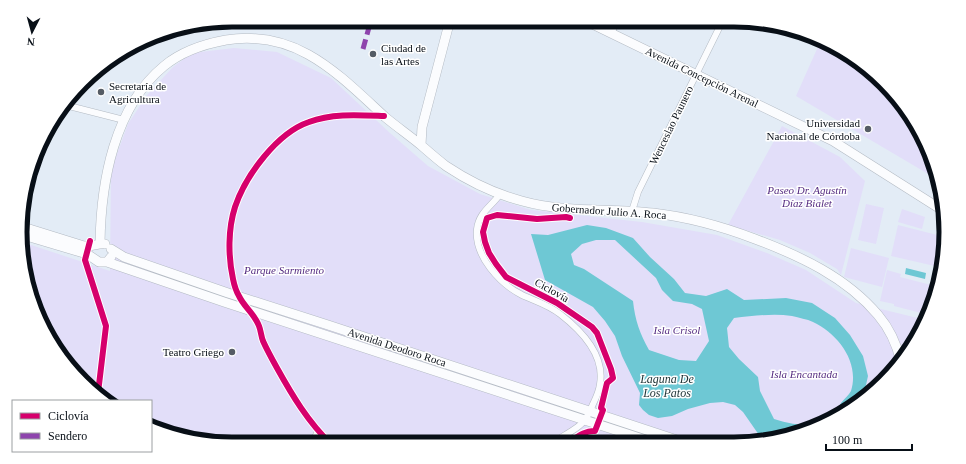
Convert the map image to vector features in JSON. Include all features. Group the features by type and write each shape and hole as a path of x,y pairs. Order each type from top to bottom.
{"main road":[{"path":"94,259 92,251 98,244 104,185 124,120 132,102 142,87 168,62 204,45 242,38 267,40 281,44 317,58 348,83 384,116 412,138 417,131 443,27"},
{"path":"421,145 422,127 448,27"},
{"name":"Avenida Concepción Arenal","path":"602,27 842,141 936,202"},
{"name":"Avenida Concepción Arenal","path":"605,27 612,31"},
{"name":"Avenida Concepción Arenal","path":"697,72 842,146 937,207"},
{"name":"Gobernador Julio A. Roca","path":"412,138 445,165 465,178 500,194 540,206 562,209 632,211 702,221 784,250 808,261 837,279 857,294 878,315 886,326 898,355"},
{"name":"Avenida Deodoro Roca","path":"27,228 89,247 98,244 107,244 111,249 124,257 239,297 668,437"},
{"name":"Avenida Deodoro Roca","path":"27,236 87,254 102,263 107,262 639,437"},
{"path":"107,262 112,255 111,249"}],"street":[{"path":"612,31 614,27"},
{"name":"Wenceslao Paunero","path":"632,211 638,192 720,27"},
{"path":"70,106 124,120"},
{"path":"324,437 290,393 266,346 250,309 239,297 231,267 230,242 232,217 239,197 260,162 275,144 296,128 323,118 338,116 384,116"},
{"path":"500,194 484,210 478,222 477,237 482,254 490,267 510,288 521,295 552,308 577,329 592,346 599,362 601,378 597,395 590,411 581,425 562,437"},
{"path":"315,437 318,431"}],"green space":[{"name":"Universidad Nacional de Córdoba","path":"819,46 837,54 859,69 879,87 897,107 918,141 931,176 796,96"},
{"name":"Parque Sarmiento","path":"234,48 277,52 331,78 428,166 480,194 531,210 642,222 717,235 767,253 806,270 856,303 920,318 912,334 897,357 879,377 859,395 825,416 800,426 774,433 747,437 219,437 192,433 166,426 152,420 152,400 115,400 87,377 69,357 48,323 38,298 31,272 27,244 110,271 111,170 128,124 147,95 173,67 192,53"},
{"name":"Paseo Dr. Agustín Díaz Bialet","path":"782,126 840,157 865,181 841,275 837,269 810,253 780,240 728,225"},
{"path":"866,204 884,208 876,244 858,240"},
{"path":"902,209 925,217 922,229 898,222"},
{"path":"898,225 939,235 936,266 891,256"},
{"path":"851,248 889,258 882,287 844,277"},
{"path":"887,270 901,274 900,277 932,285 922,313 880,301"}],"water":[{"name":"Laguna De Los Patos","path":"587,225 606,228 633,238 650,257 674,279 685,293 706,296 727,289 744,300 786,298 812,303 835,318 850,335 863,356 868,376 865,390 837,409 851,391 853,380 850,360 838,341 822,327 813,322 785,315 734,318 727,328 729,347 758,377 760,391 774,419 803,425 787,430 759,435 743,412 735,405 723,402 710,403 688,409 672,416 658,418 649,415 639,405 640,393 622,356 615,336 593,307 545,280 531,234 548,235","holes":["596,240 615,240 656,278 662,290 673,301 692,304 702,309 709,341 696,361 679,360 649,350 638,327 633,301 584,269 574,265 571,254 582,244"]},
{"path":"906,268 926,273 925,279 905,274"}],"marked path":[{"path":"363,49 369,27"}],"cycle path":[{"path":"324,437 315,427 295,398 266,348 257,321 241,300 237,292 233,281 230,261 231,224 235,207 247,182 264,157 285,135 297,127 327,117 346,115 384,116"},
{"name":"Ciclovía","path":"570,218 537,219 497,215 487,218 483,232 489,253 506,277 557,303 592,327 597,333 613,378 607,383 601,408 603,410 595,431 584,433 577,437"},
{"path":"90,241 85,260 106,326 99,387"}],"place":[{"name":"Ciudad de las Artes","path":"373,54"},
{"name":"Secretaría de Agricultura","path":"101,92"},
{"name":"Universidad Nacional de Córdoba","path":"868,129"},
{"name":"Teatro Griego","path":"232,352"}],"park label":[{"name":"Isla Crisol","path":"677,330"},
{"name":"Isla Encantada","path":"804,374"}]}
